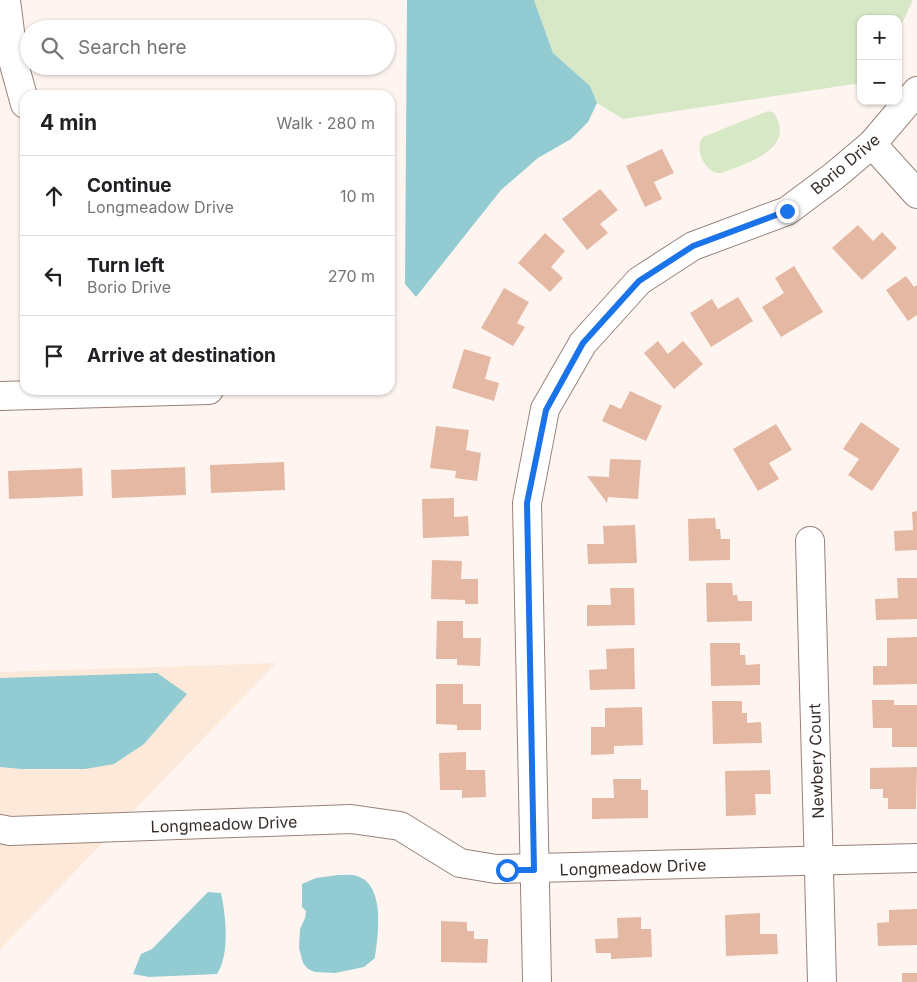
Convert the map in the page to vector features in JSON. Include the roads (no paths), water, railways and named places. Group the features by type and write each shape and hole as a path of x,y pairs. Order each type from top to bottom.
{"street":[{"path":"6,0 14,64 21,90"},
{"name":"Borio Drive","path":"537,982 527,503 546,410 583,343 639,281 693,246 787,211 834,176 872,144 917,91"},
{"path":"872,144 917,194"},
{"path":"0,396 20,394"},
{"name":"Newbery Court","path":"810,541 822,982"},
{"name":"Longmeadow Drive","path":"0,829 20,830 351,820 400,826 460,863 496,870 917,858"}],"water":[{"path":"407,0 534,0 553,53 590,86 597,103 588,122 571,139 538,158 501,190 416,297 405,284"},
{"path":"157,673 187,694 144,744 114,764 85,769 0,767 0,678"},
{"path":"338,875 357,876 366,881 372,890 378,912 378,937 375,958 364,967 335,973 315,972 308,969 303,963 299,948 300,929 306,911 302,907 302,884 316,878"},
{"path":"208,892 221,893 224,913 226,935 224,956 217,974 149,977 133,974 141,954 152,949"}]}
